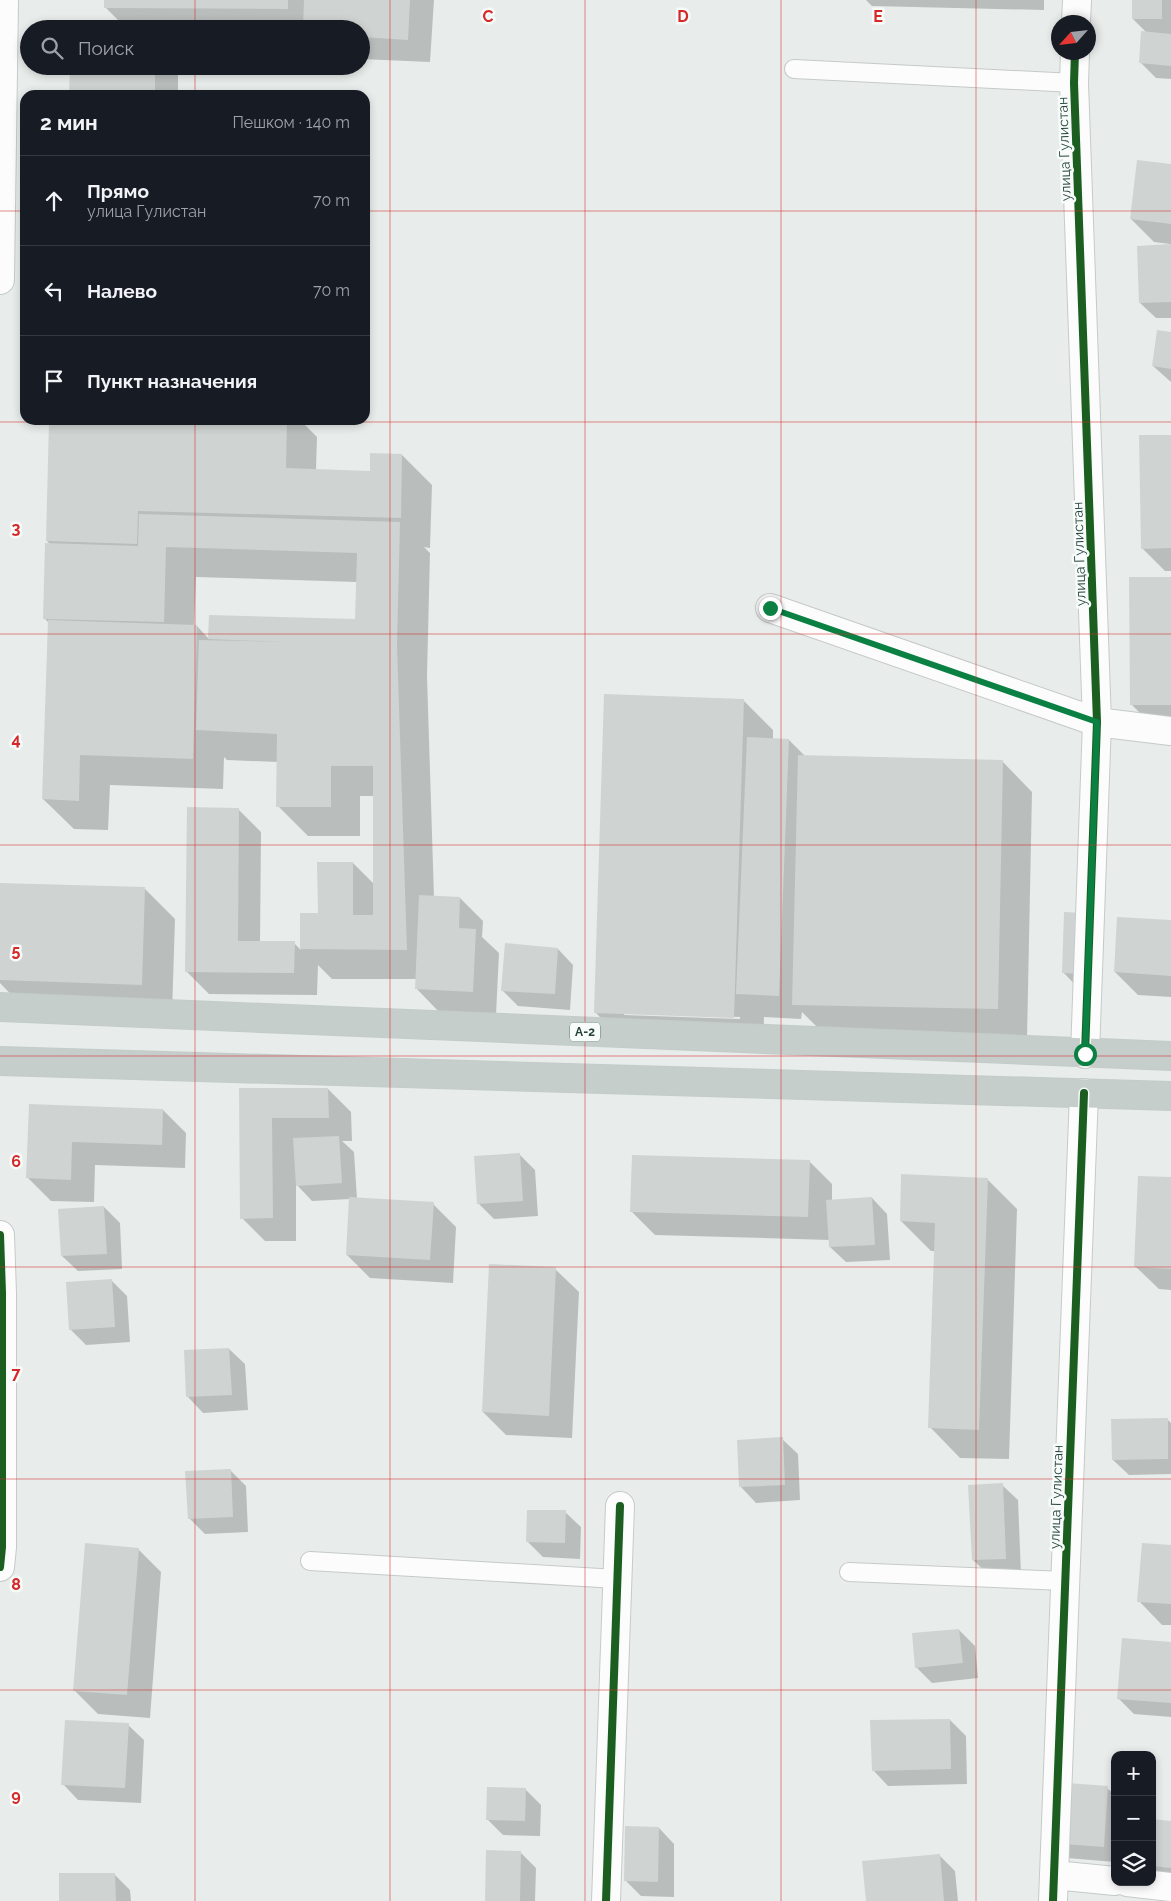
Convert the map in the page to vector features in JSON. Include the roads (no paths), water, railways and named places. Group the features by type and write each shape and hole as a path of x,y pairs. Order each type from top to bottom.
{"highway":[{"name":"A-2","path":"0,1006 1085,1054 1171,1056"},
{"path":"0,1062 1171,1096"}],"street":[{"path":"0,280 4,0"},
{"path":"1076,15 1077,0"},
{"name":"улица Гулистан","path":"1075,60 1074,83 1097,722 1085,1054"},
{"path":"770,608 1097,722 1171,731"},
{"name":"улица Гулистан","path":"1054,1888 1084,1093"},
{"path":"0,1235 2,1293 2,1547 0,1568"},
{"path":"606,1901 620,1506"},
{"path":"1054,1888 1111,1881"},
{"path":"1156,1885 1171,1886"}],"lane":[{"path":"794,69 1074,83"},
{"path":"310,1561 617,1579"},
{"path":"849,1572 1065,1581"}]}
